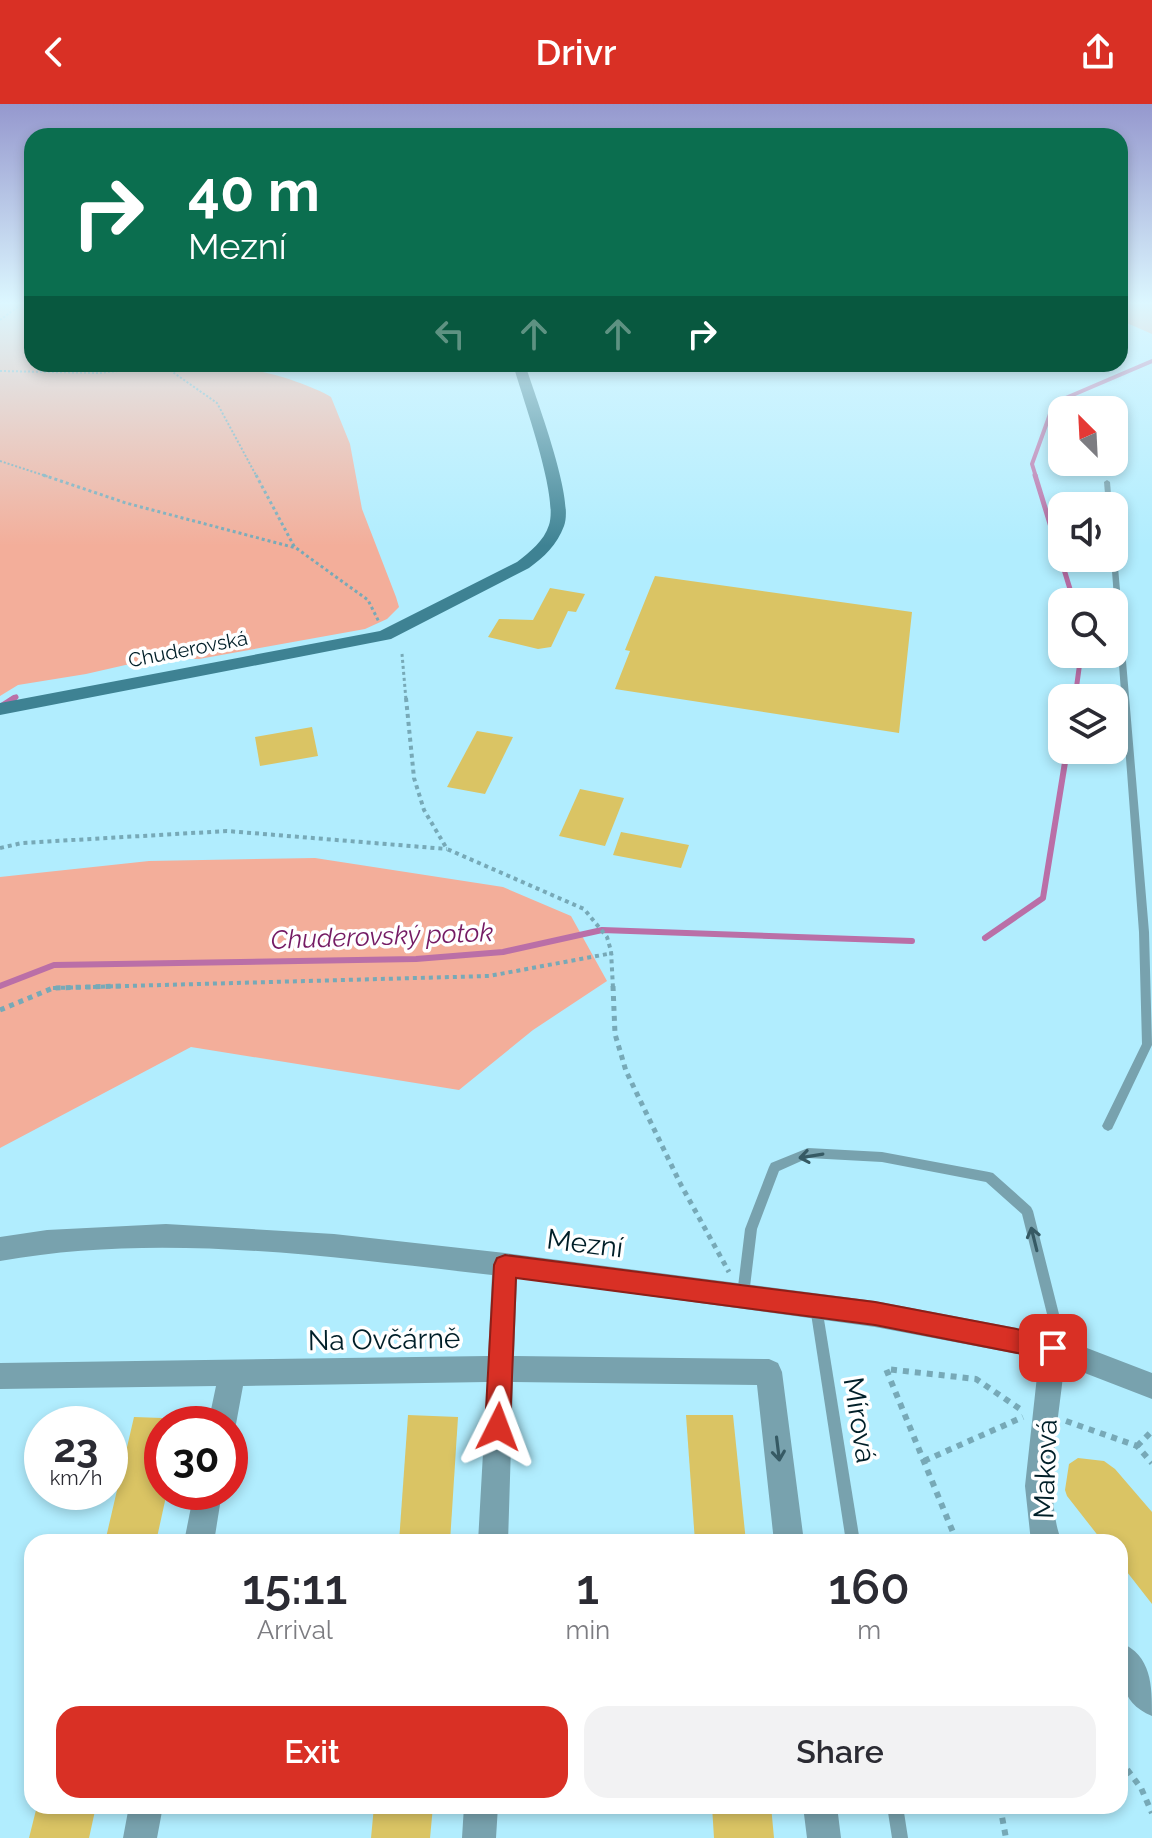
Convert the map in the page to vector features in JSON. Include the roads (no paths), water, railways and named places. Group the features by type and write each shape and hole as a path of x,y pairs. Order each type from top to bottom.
{"street":[{"name":"Chuderovská","path":"6,708 216,665 385,635 523,565 541,552 558,524 555,483 525,384"},
{"name":"Mezní","path":"0,1249 47,1241 166,1235 334,1246 505,1265 816,1305 1053,1348 1152,1386"},
{"path":"493,1534 505,1265"},
{"name":"Maková","path":"1043,1534 1039,1486 1053,1348"},
{"name":"Na Ovčárně","path":"0,1376 500,1369 769,1372 788,1534"},
{"path":"226,1406 232,1375"},
{"path":"200,1534 205,1510"},
{"path":"1128,1668 1152,1700"},
{"path":"140,1838 144,1814"},
{"path":"479,1838 480,1814"},
{"path":"821,1814 824,1838"}],"lane":[{"path":"1107,482 1108,492"},
{"path":"1108,1126 1147,1044 1144,932 1115,572"},
{"path":"742,1296 751,1229 775,1167 808,1153 882,1157 989,1177 1027,1211 1053,1314 1053,1348"},
{"name":"Mírová","path":"816,1305 852,1534"},
{"path":"896,1814 900,1838"}],"waterway":[{"name":"Chuderovský potok","path":"1036,477 1032,464 1054,403 1099,384"},
{"name":"Chuderovský potok","path":"1035,475 1070,588"},
{"name":"Chuderovský potok","path":"1077,684 1079,668"},
{"path":"11,700 16,697"},
{"path":"0,707 14,698"},
{"name":"Chuderovský potok","path":"985,938 1043,898 1065,764"},
{"name":"Chuderovský potok","path":"0,986 54,965 416,959 503,952 602,930 912,941"}]}
